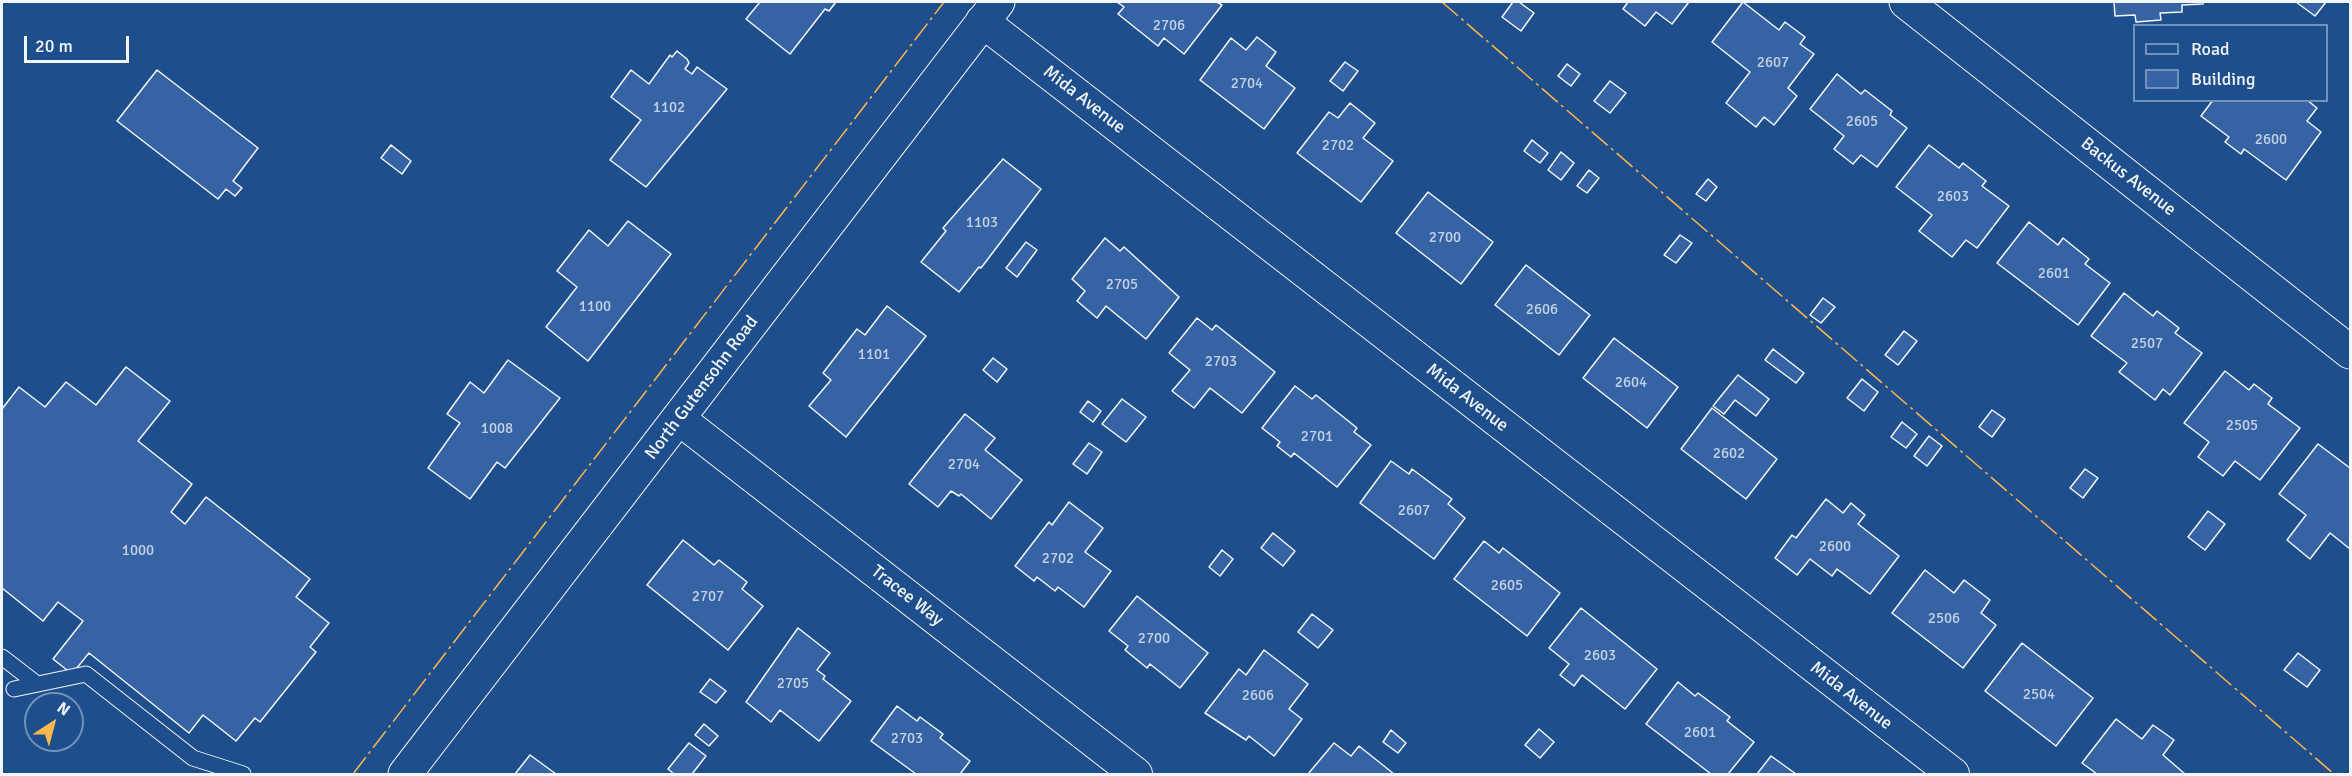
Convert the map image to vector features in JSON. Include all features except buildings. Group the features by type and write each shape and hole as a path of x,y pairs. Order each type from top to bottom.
{"street":[{"name":"Backus Avenue","path":"1906,2 2350,352"},
{"name":"North Gutensohn Road","path":"405,774 990,11"},
{"name":"Mida Avenue","path":"990,11 1953,774"},
{"name":"Tracee Way","path":"678,418 1136,774"}],"lane":[{"path":"2,657 37,684"},
{"path":"14,689 86,674 193,758 243,774"}],"power":[{"path":"353,774 944,2"},
{"path":"1442,2 2334,774"}]}
